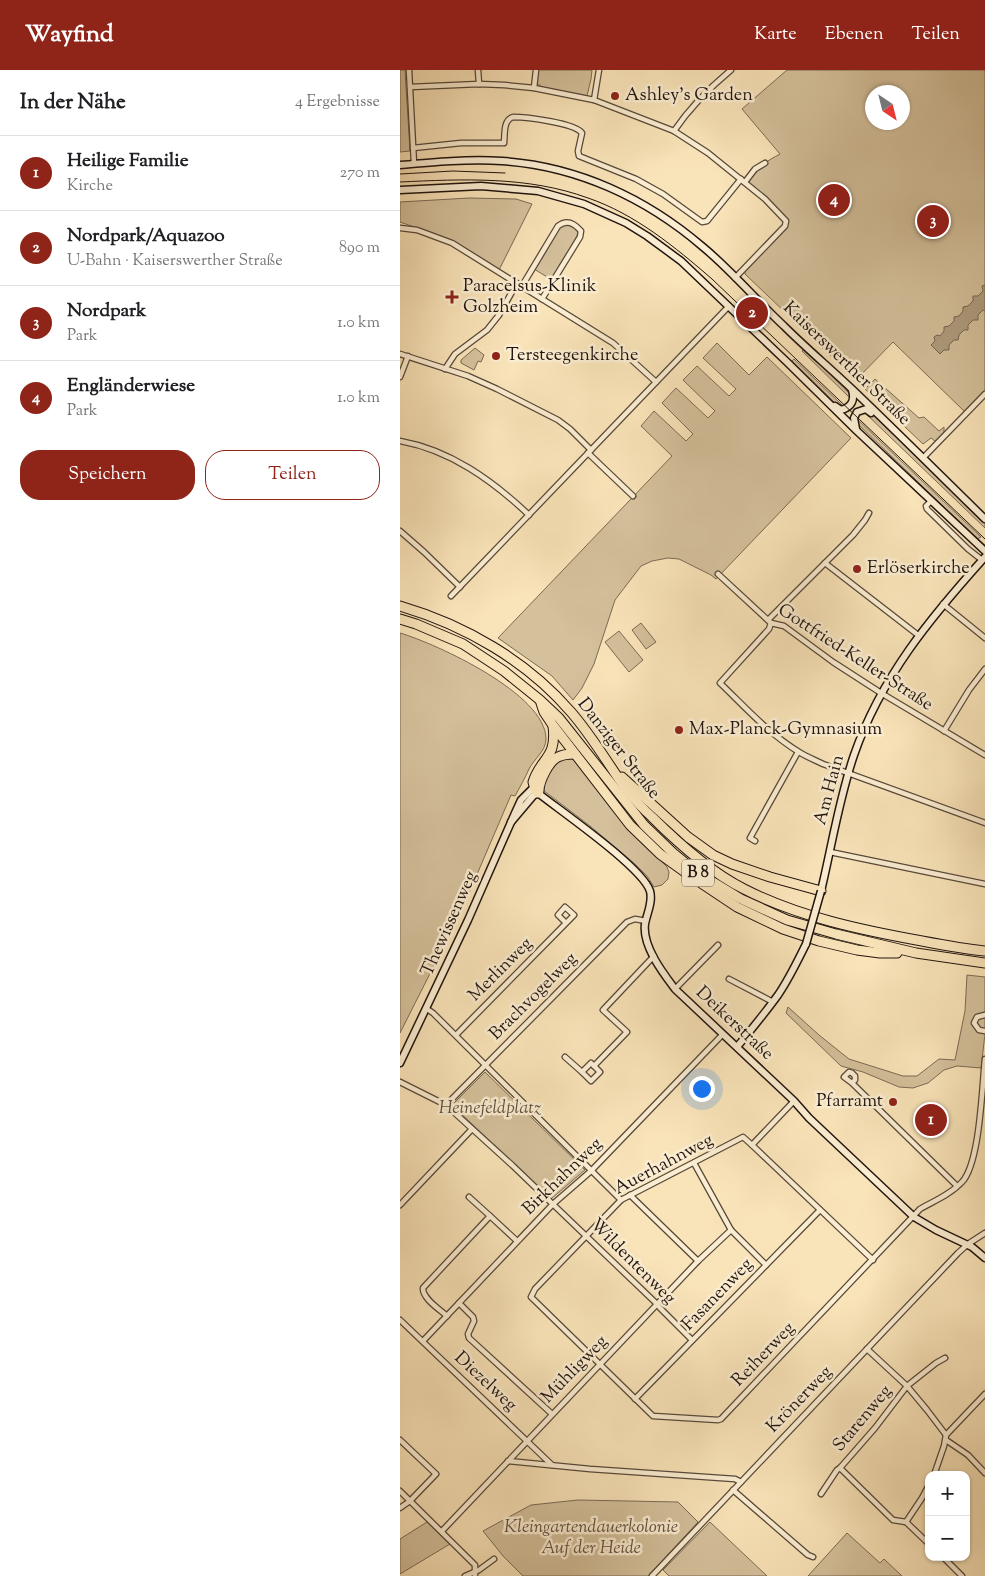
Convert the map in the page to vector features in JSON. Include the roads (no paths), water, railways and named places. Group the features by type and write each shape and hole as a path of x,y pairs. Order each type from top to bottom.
{"highway":[{"name":"Danziger Straße","path":"400,606 470,633 516,663 572,713 627,791 652,818 698,859 743,889 834,922 904,938 985,951"},
{"name":"Danziger Straße","path":"400,620 416,624 463,644 504,670 559,718 644,825 695,871 741,899 787,920 836,934 916,953 985,963"},
{"path":"540,700 544,712 552,724 630,825 660,854 737,907 783,929 831,944 880,953 916,953"},
{"path":"536,790 535,777 553,748 552,724"},
{"path":"536,790 555,759 565,754 574,754"},
{"path":"612,768 688,837 713,855 770,878 821,891"}],"street":[{"path":"409,70 414,164"},
{"path":"478,70 479,84"},
{"path":"534,88 536,70"},
{"path":"594,100 599,70"},
{"path":"674,131 698,100 731,70"},
{"path":"410,87 479,84 534,88 594,100 674,131 708,152 743,180 783,217 786,224 735,278"},
{"path":"413,148 461,143 504,143 506,123 508,118 512,117 544,121 575,128 582,134 578,151 579,156 636,180 663,194 702,222 707,221 750,173 765,163"},
{"name":"Kaiserswerther Straße","path":"400,165 452,161 517,163 570,173 627,195 665,218 705,248 782,325 985,519"},
{"path":"400,190 471,186 538,191 584,204 626,223 662,245 682,261 985,552"},
{"path":"522,286 558,226 568,222 577,226 581,231 580,237 542,299"},
{"path":"400,228 417,230 452,243 613,343 656,382"},
{"path":"445,369 455,354 487,330 499,315 517,283"},
{"path":"451,596 729,306"},
{"path":"400,354 469,376 543,412 570,429 633,496"},
{"path":"400,377 408,356"},
{"path":"827,402 832,403 841,410 847,408 854,399 852,390"},
{"path":"923,458 985,394"},
{"path":"857,431 854,422 857,412 866,409 873,414 877,414"},
{"path":"400,441 433,450 459,462 499,488 529,515"},
{"path":"931,501 926,506 927,509 968,549 984,558"},
{"path":"869,512 853,535 770,622 770,630 720,683 767,728 798,752 848,774 985,823"},
{"path":"400,531 460,587"},
{"name":"Am Hain","path":"737,1047 773,1002 790,976 806,944 821,891 838,809 848,774 862,735 881,693 918,635 984,558"},
{"path":"825,563 918,635"},
{"name":"Gottfried-Keller-Straße","path":"718,574 770,622 784,626 833,662 881,693 985,755"},
{"path":"943,604 985,638"},
{"path":"944,731 969,690 985,669"},
{"path":"755,841 750,838 798,752"},
{"name":"Thewissenweg","path":"400,1063 468,920 511,822 522,800 536,790"},
{"name":"Deikerstraße","path":"536,790 615,853 641,877 648,887 651,895 646,921 646,935 662,972 675,989 914,1217 936,1230 968,1244 985,1258"},
{"path":"830,852 985,884"},
{"name":"Brachvogelweg","path":"446,1105 627,922 636,919 646,921"},
{"name":"Merlinweg","path":"456,1035 566,923"},
{"path":"675,989 718,945"},
{"path":"594,1066 626,1032 603,1010 654,956"},
{"path":"729,979 773,1002"},
{"path":"427,1009 456,1035 621,1200"},
{"path":"985,1015 977,1017 974,1023 979,1030 985,1031"},
{"name":"Birkhahnweg","path":"423,1341 553,1204 591,1171 723,1034"},
{"path":"565,1057 591,1081 600,1072 590,1063 582,1072"},
{"path":"852,1084 957,1186 968,1173 975,1148 985,1058"},
{"path":"400,1082 446,1105 553,1204"},
{"path":"794,1101 752,1146 873,1260"},
{"path":"400,1205 472,1129"},
{"name":"Auerhahnweg","path":"600,1364 531,1297 535,1289 621,1200 744,1137 752,1146"},
{"path":"694,1163 730,1230 766,1265"},
{"name":"Reiherweg","path":"635,1399 653,1416 721,1419 920,1209 957,1186"},
{"path":"630,1195 698,1261"},
{"path":"469,1197 517,1241"},
{"name":"Wildentenweg","path":"553,1204 692,1340"},
{"name":"Fasanenweg","path":"635,1399 820,1210"},
{"path":"447,1316 426,1296 423,1288 490,1216"},
{"name":"Mühligweg","path":"442,1531 698,1261 730,1230"},
{"name":"Krönerweg","path":"652,1576 968,1244 985,1233"},
{"path":"458,1303 473,1317 474,1321 468,1334 469,1338 552,1414"},
{"name":"Diezelweg","path":"400,1320 552,1465"},
{"path":"867,1350 907,1386 928,1410 946,1437 968,1455 985,1473"},
{"name":"Starenweg","path":"821,1494 837,1470 875,1428 907,1386 944,1358"},
{"path":"600,1364 635,1399"},
{"path":"935,1471 946,1437 985,1394"},
{"path":"400,1440 436,1474 410,1501 400,1508"},
{"path":"508,1460 735,1479 741,1482"},
{"name":"Starenweg","path":"840,1468 893,1520 906,1522 925,1540"},
{"path":"733,1490 808,1555 813,1556"},
{"path":"400,1492 475,1565 475,1574"},
{"path":"906,1522 925,1492"},
{"path":"465,1576 475,1574 494,1559"},
{"path":"947,1561 962,1576"}],"tram line":[{"path":"400,174 453,171 505,173"},
{"path":"400,182 448,180 519,182 565,191 588,198 638,222 684,255 712,279 985,539"}],"place":[{"name":"Ashley's Garden","path":"615,96"},
{"name":"Engländerwiese","path":"834,200"},
{"name":"Nordpark","path":"933,221"},
{"name":"Paracelsus-Klinik Golzheim","path":"452,297"},
{"name":"Nordpark/Aquazoo","path":"752,313"},
{"name":"Tersteegenkirche","path":"496,356"},
{"name":"Erlöserkirche","path":"857,569"},
{"name":"Max-Planck-Gymnasium","path":"679,730"},
{"name":"Pfarramt","path":"893,1102"},
{"name":"Heilige Familie","path":"931,1120"}],"park label":[{"name":"Heinefeldplatz","path":"490,1109"},
{"name":"Kleingartendauerkolonie Auf der Heide","path":"591,1538"}]}
